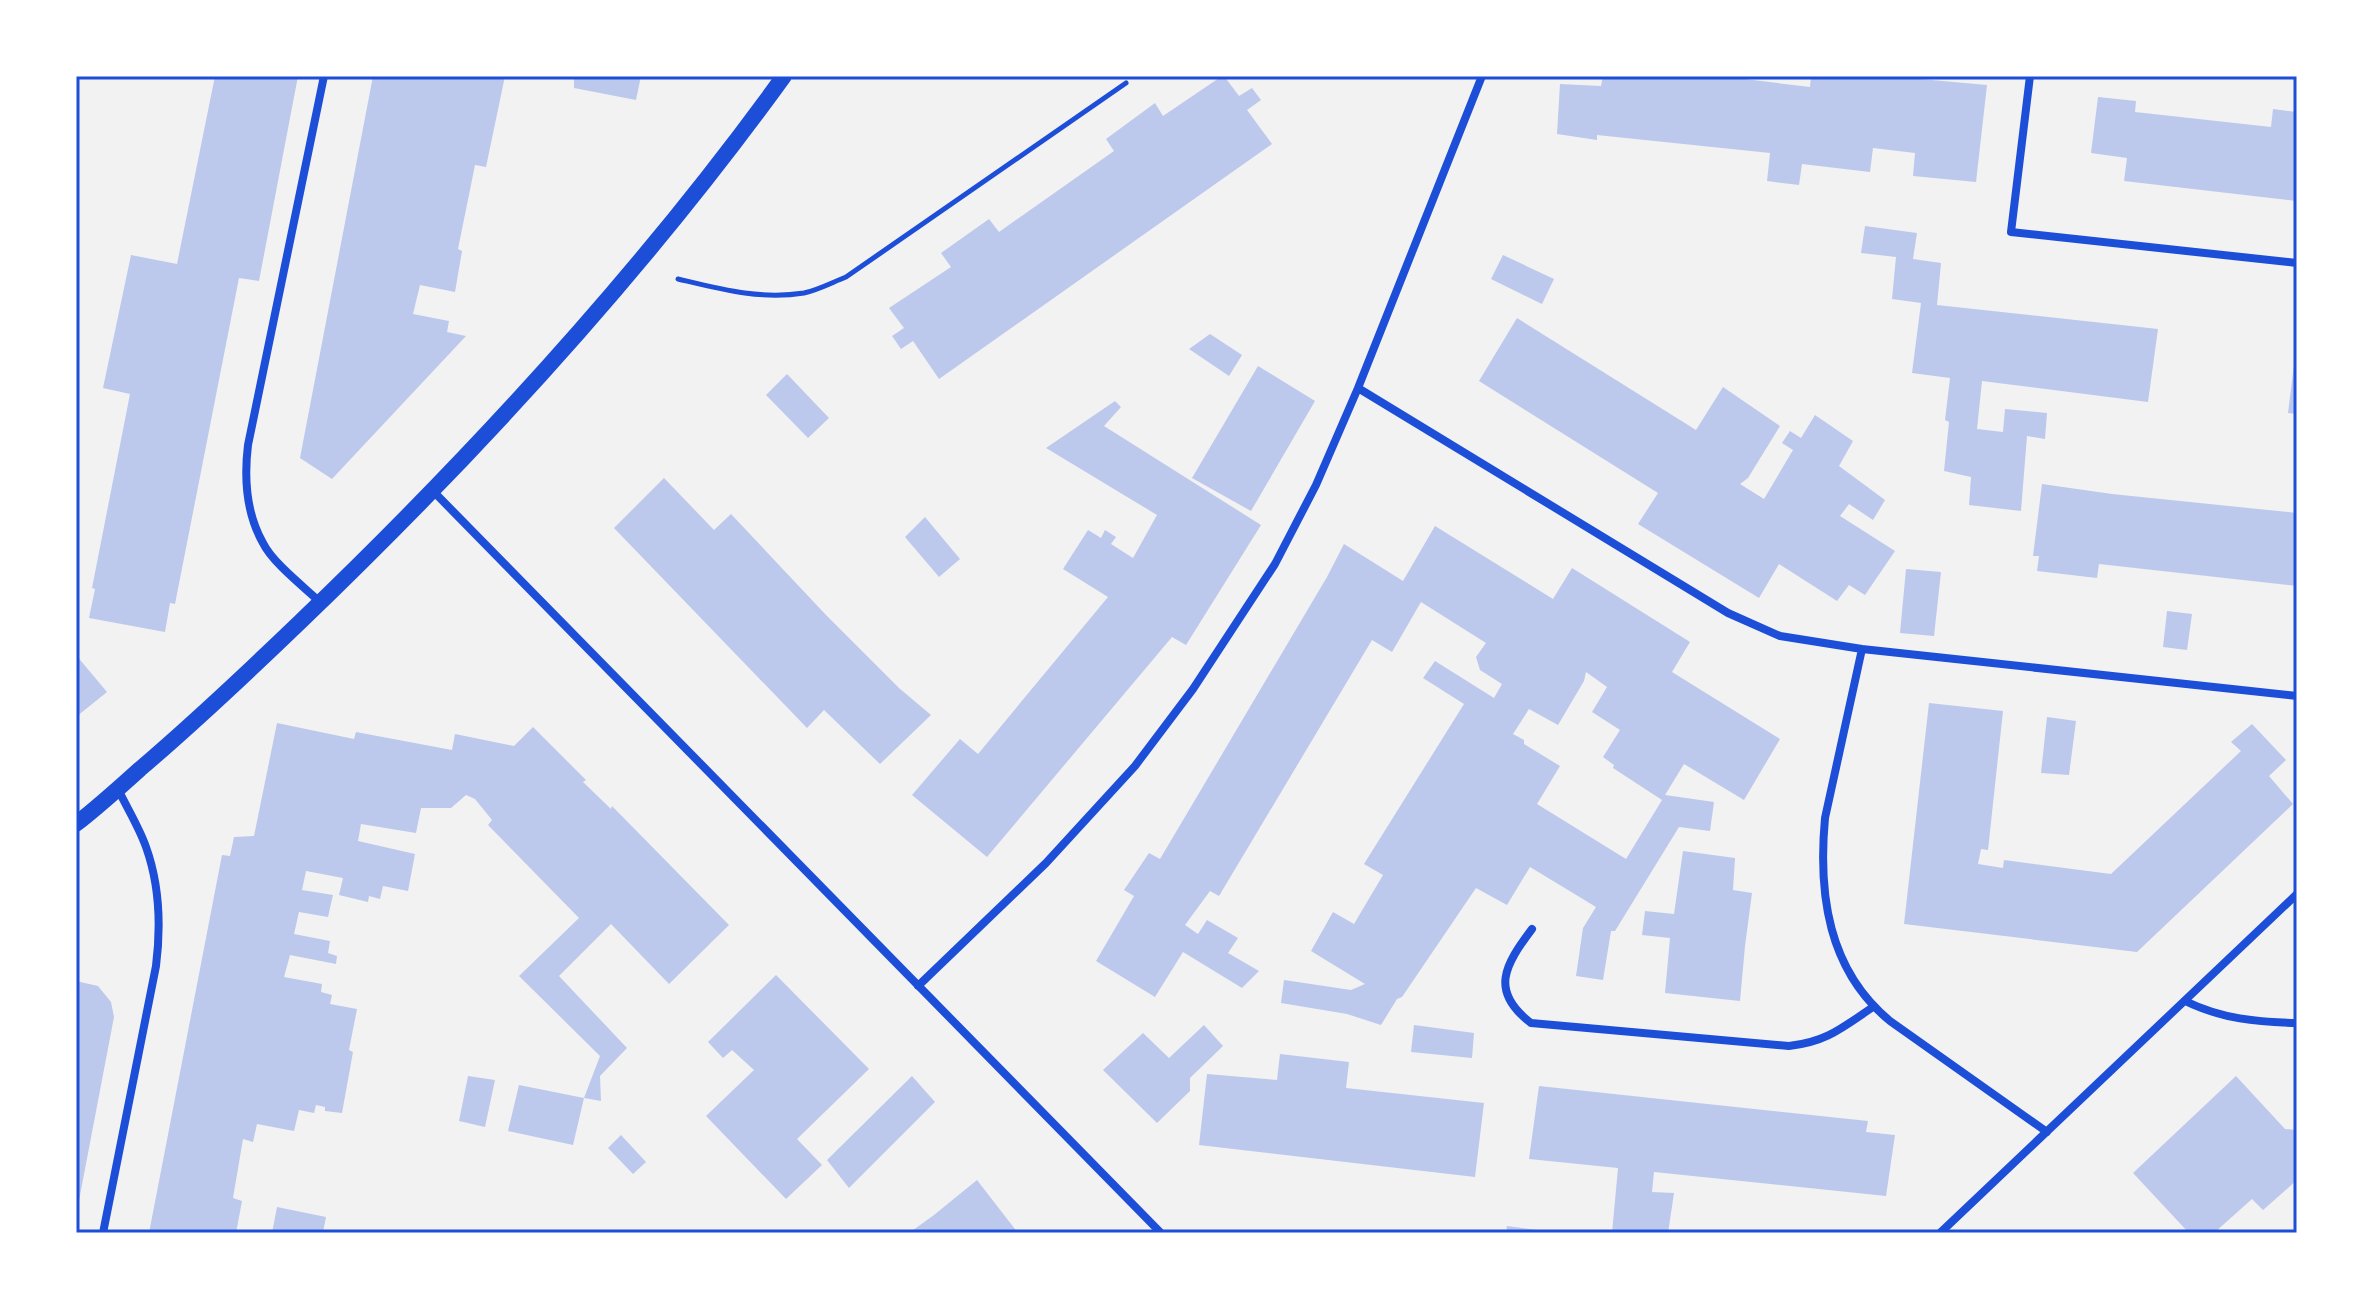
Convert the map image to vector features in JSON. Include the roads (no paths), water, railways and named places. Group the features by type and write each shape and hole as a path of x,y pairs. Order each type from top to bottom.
{"main road":[{"path":"76,824 195,721 433,491 554,361 634,268 784,76"}],"street":[{"path":"320,602 263,546 248,501 245,472 324,76"},
{"path":"918,986 1076,833 1135,766 1193,689 1275,564 1316,485 1358,388 1482,76"},
{"path":"2030,76 2011,232 2297,263"},
{"path":"1358,388 1728,613 1780,636 1862,649 2297,696"},
{"path":"433,491 1161,1233"},
{"path":"1862,649 1825,818 1823,878 1826,904 1843,962 1873,1007 2047,1132"},
{"path":"103,1233 160,934 159,906 146,847 118,789"},
{"path":"1940,1233 2297,894"},
{"path":"1532,929 1513,959 1505,981 1510,1004 1531,1023 1789,1046 1811,1044 1829,1037 1873,1007"},
{"path":"2185,1001 2204,1010 2252,1021 2297,1023"},
{"path":"1144,1233 1153,1225"}]}
